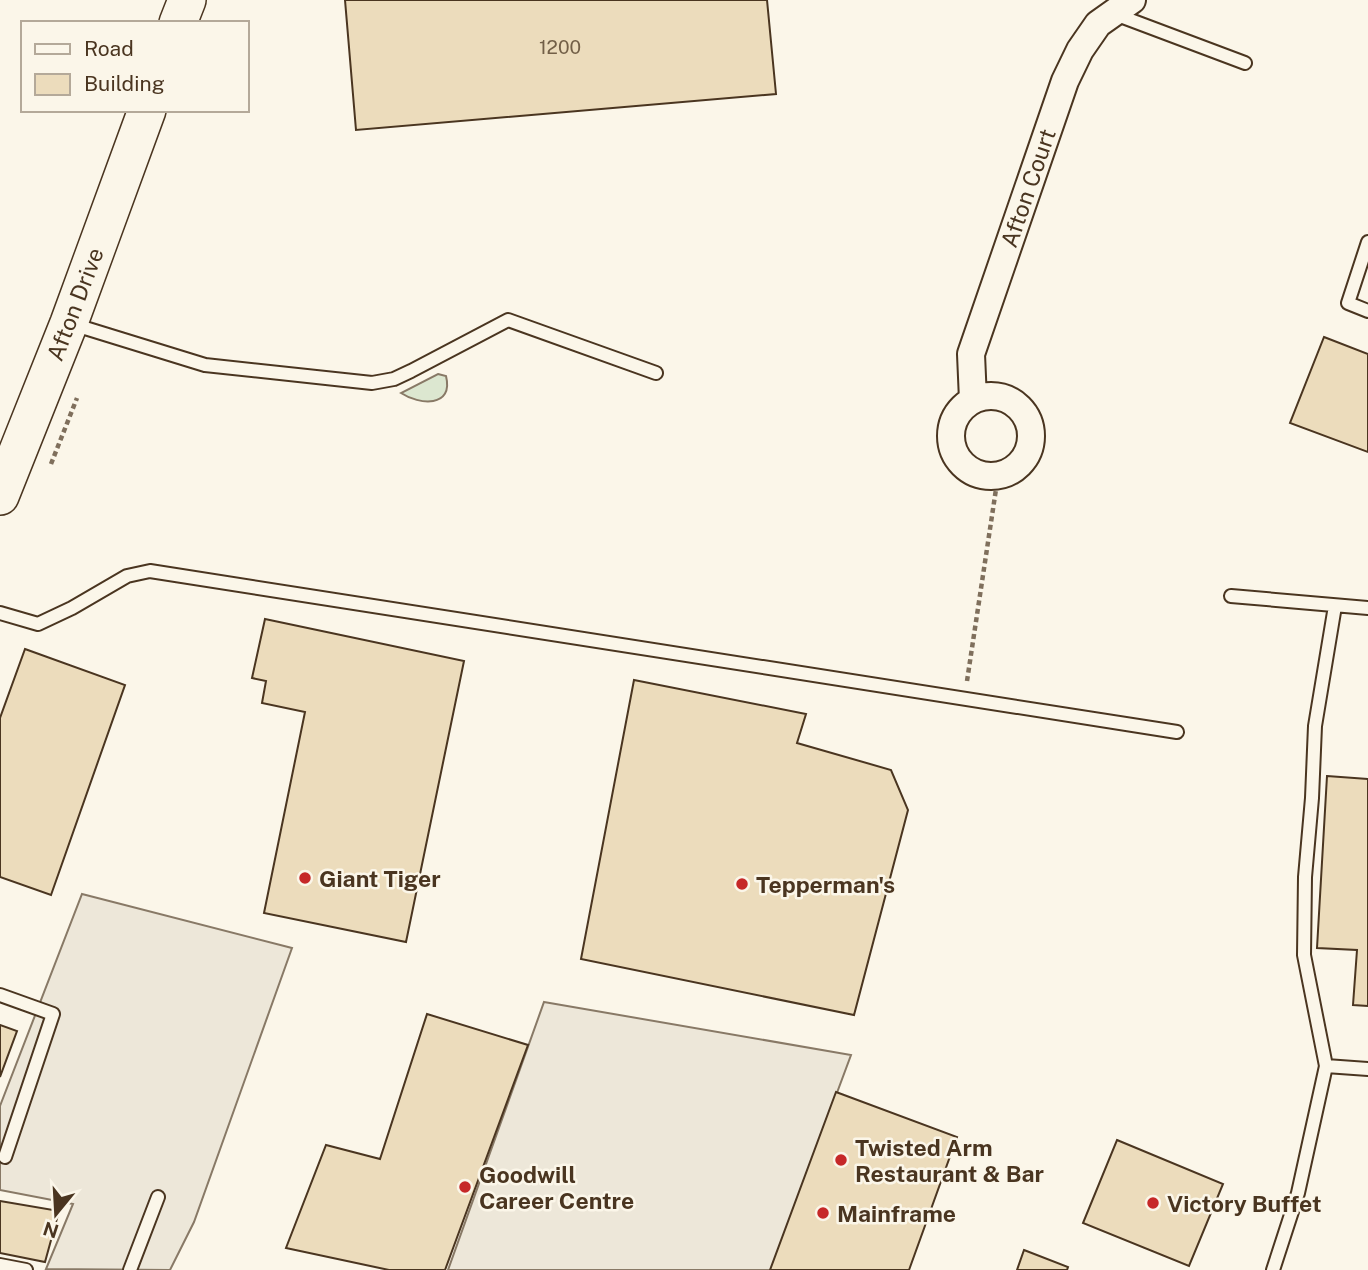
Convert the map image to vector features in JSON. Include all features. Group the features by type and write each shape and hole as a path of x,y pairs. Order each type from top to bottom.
{"street":[{"path":"179,21 187,0"},
{"name":"Afton Court","path":"973,400 971,354 1065,81 1080,50 1098,24 1122,7"},
{"name":"Afton Drive","path":"0,496 69,323 145,112"},
{"path":"1000,397 1023,412 1029,424 1032,438 1022,463 998,476 986,477 963,465 955,455 951,443 951,430 956,418 973,400 1000,397"}],"lane":[{"path":"1122,7 1245,63"},
{"path":"1368,242 1348,303 1368,311"},
{"path":"69,323 205,365 372,383 394,379 508,320 656,373"},
{"path":"0,613 38,624 127,576 150,571 1177,732"},
{"path":"1231,596 1368,608"},
{"path":"1273,1270 1298,1193 1326,1066 1304,955 1305,877 1315,726 1335,606"},
{"path":"0,995 53,1014 5,1157"},
{"path":"1326,1066 1368,1069"},
{"path":"130,1270 158,1196"},
{"path":"0,1265 26,1270"}],"path":[{"path":"965,699 998,476"}],"green space":[{"path":"438,374 446,376 447,386 440,399 417,400 401,393"}],"shaded area":[{"path":"82,894 292,948 194,1222 170,1270 46,1269 73,1204 0,1190 0,1106"},
{"path":"544,1002 851,1055 771,1270 448,1270"}],"building":[{"path":"345,0 767,0 776,94 356,130"},
{"path":"1324,337 1368,354 1368,452 1290,423"},
{"path":"265,619 464,661 406,942 264,913 305,712 262,703 266,681 252,678"},
{"path":"25,649 125,685 51,895 0,877 0,718"},
{"name":"Tepperman's","path":"634,680 806,714 797,743 891,770 908,810 854,1015 581,959"},
{"path":"1327,776 1368,779 1368,1006 1353,1005 1357,950 1317,948"},
{"path":"427,1014 528,1045 445,1270 389,1270 286,1248 326,1145 380,1159"},
{"path":"0,1025 17,1031 0,1077"},
{"path":"836,1092 957,1137 909,1270 770,1270"},
{"name":"Victory Buffet","path":"1117,1140 1223,1184 1189,1266 1083,1223"},
{"path":"0,1201 59,1211 45,1262 0,1253"},
{"path":"1024,1250 1068,1267 1067,1270 1017,1270"}],"place":[{"name":"Giant Tiger","path":"305,878"},
{"name":"Tepperman's","path":"742,884"},
{"name":"Twisted Arm Restaurant & Bar","path":"841,1160"},
{"name":"Goodwill Career Centre","path":"465,1187"},
{"name":"Victory Buffet","path":"1153,1203"},
{"name":"Mainframe","path":"823,1213"}]}
